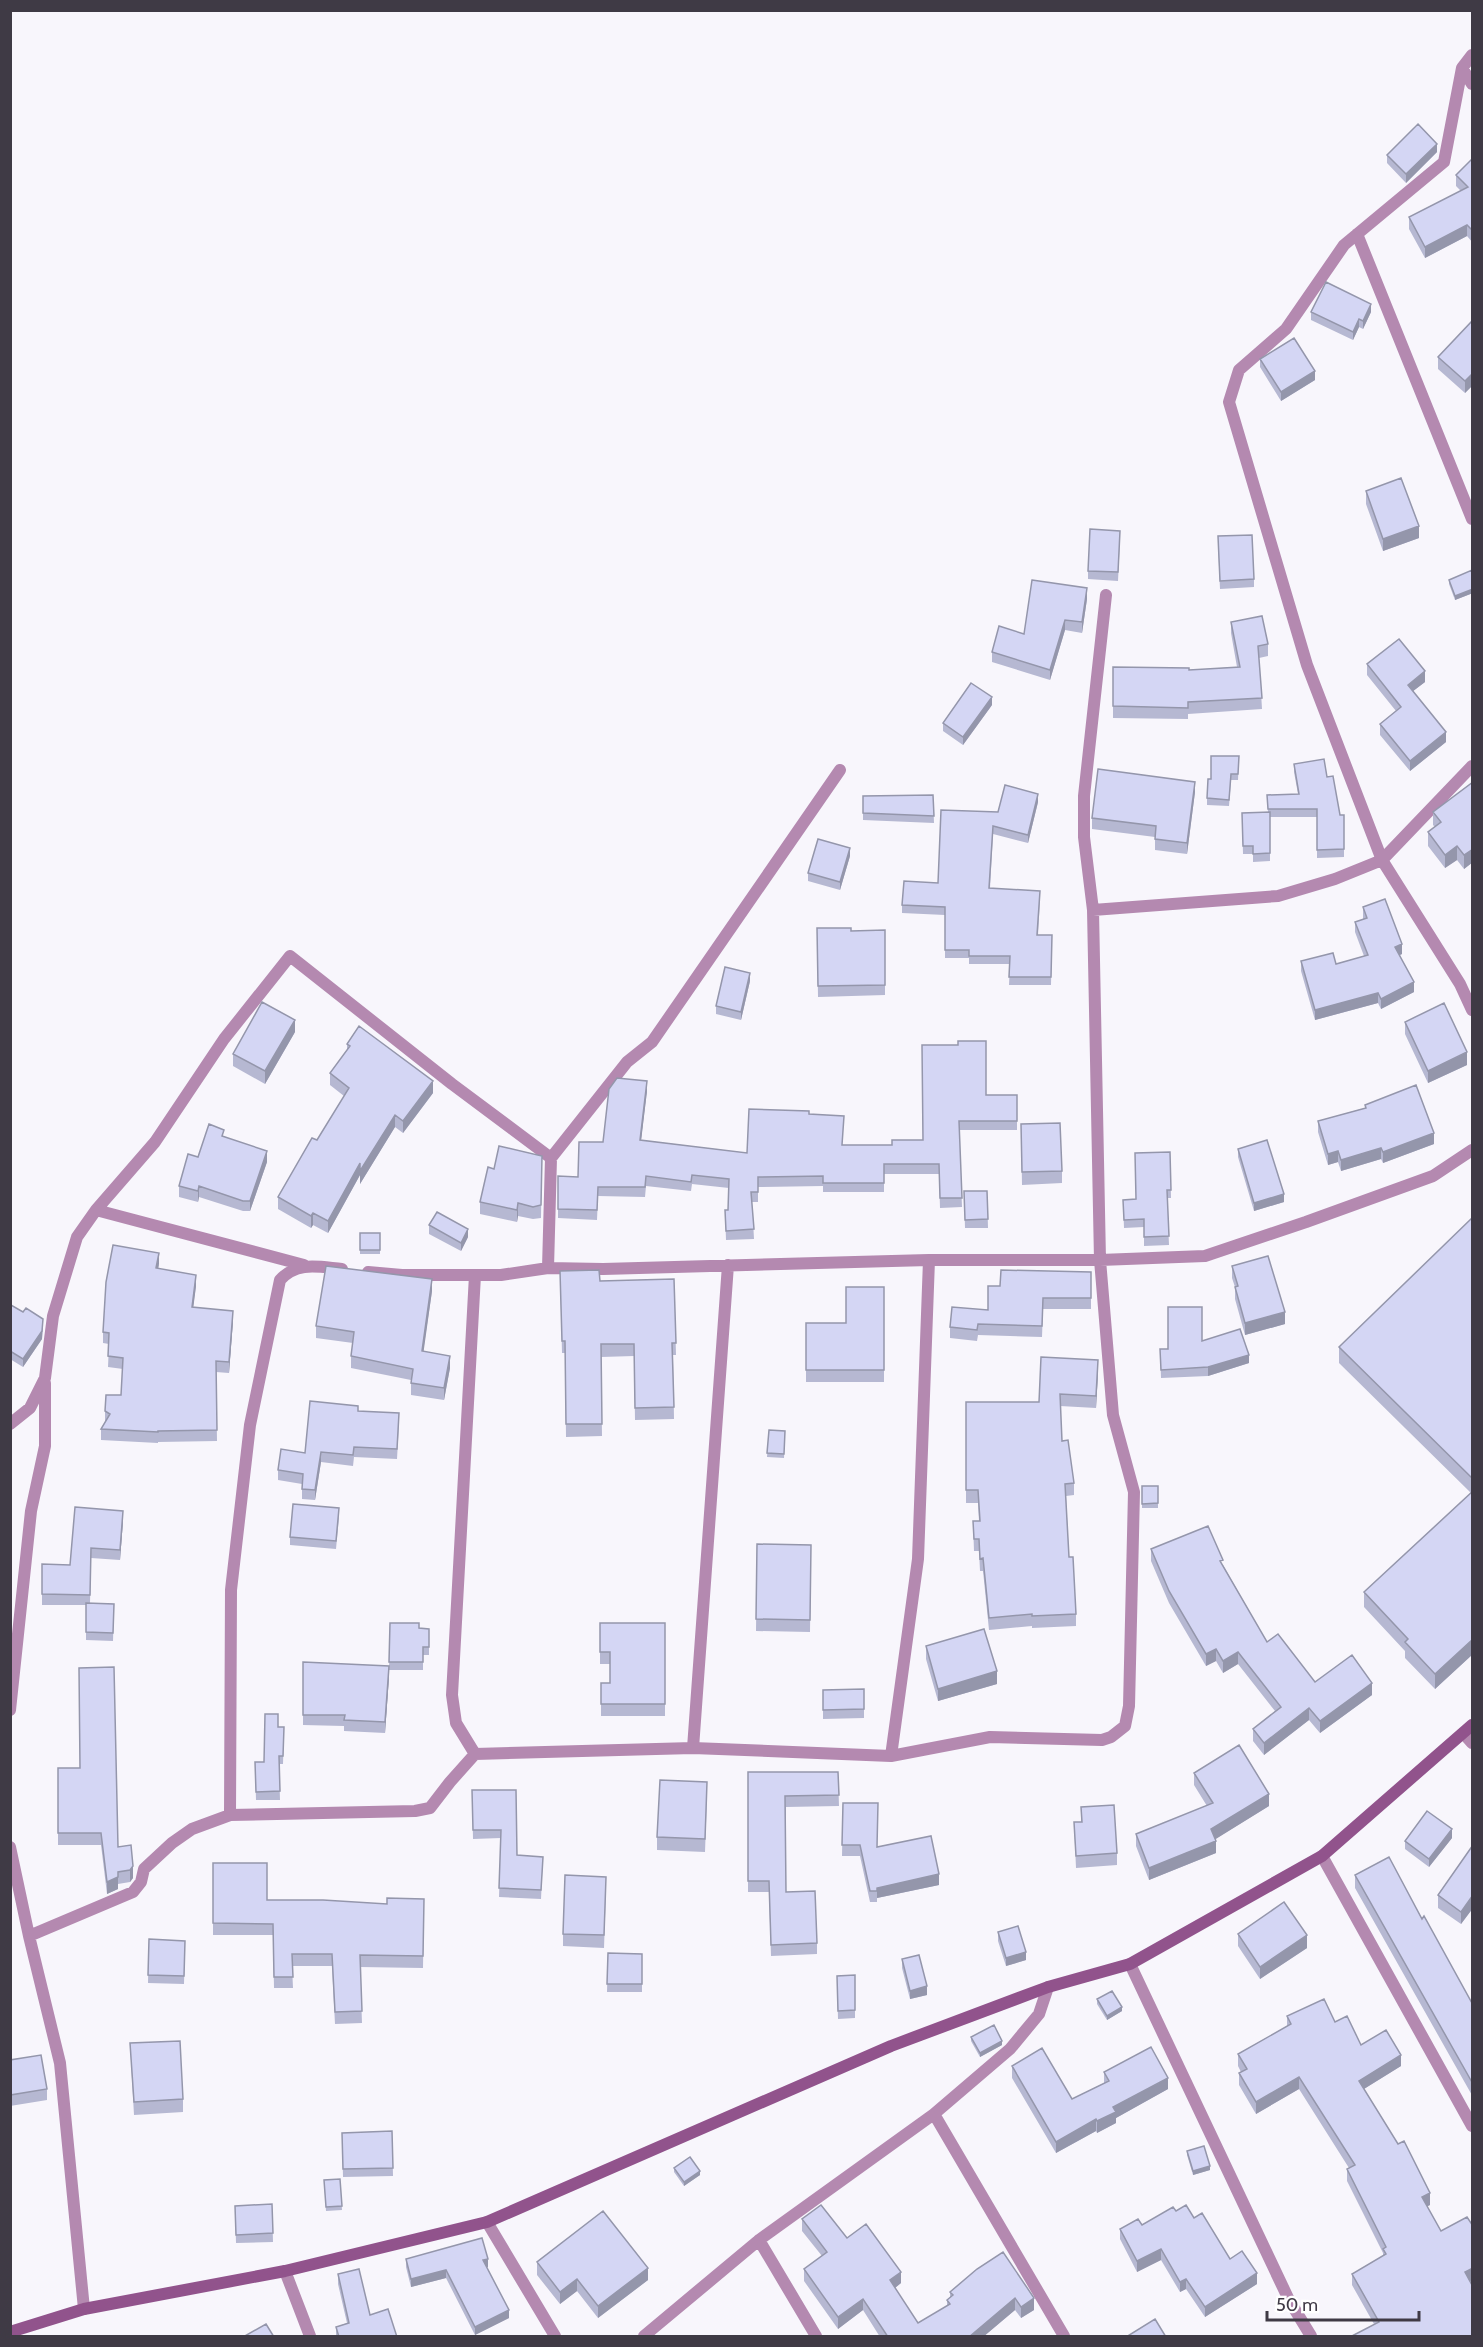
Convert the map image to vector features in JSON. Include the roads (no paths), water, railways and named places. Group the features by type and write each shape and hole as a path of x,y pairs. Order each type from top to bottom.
{"street":[{"path":"1473,55 1462,68 1444,162 1344,245 1286,328 1239,370 1229,402 1307,665 1382,860 1460,984 1473,1010"},
{"path":"1462,68 1473,84"},
{"path":"1358,234 1473,519"},
{"path":"29,1936 133,1892 141,1882 144,1869 192,1828 230,1815 415,1811 430,1808 475,1754 693,1748 891,1756 990,1737 1102,1740 1111,1737 1125,1726 1129,1706 1134,1491 1113,1415 1100,1260 1093,910 1084,837 1084,796 1106,596"},
{"path":"1093,910 1278,896 1335,879 1382,860 1473,766"},
{"path":"548,1268 551,1158 627,1062 652,1042 840,770"},
{"path":"10,1710 31,1511 45,1446 45,1378 53,1316 76,1237 96,1210 155,1142 224,1040 290,956 452,1084 551,1158"},
{"path":"96,1210 306,1266 402,1275 501,1275 548,1268 929,1260 1100,1260 1205,1256 1433,1176 1473,1150"},
{"path":"891,1756 918,1559 929,1260"},
{"path":"230,1815 231,1590 250,1425 280,1280 286,1273 306,1266"},
{"path":"693,1748 728,1266"},
{"path":"475,1275 452,1695 456,1723 475,1754"},
{"path":"10,1424 30,1408 45,1378"},
{"path":"10,2332 84,2309 285,2271 487,2222 891,2046 1048,1988 1130,1964 1322,1856 1470,1734"},
{"path":"10,1847 60,2063 84,2309"},
{"path":"1322,1856 1473,2126"},
{"path":"1130,1964 1289,2300 1311,2337"},
{"path":"644,2337 759,2240 934,2114 1010,2049 1039,2014 1048,1988"},
{"path":"934,2114 1064,2337"},
{"path":"487,2222 555,2337"},
{"path":"759,2240 816,2337"},
{"path":"285,2271 310,2337"}]}
